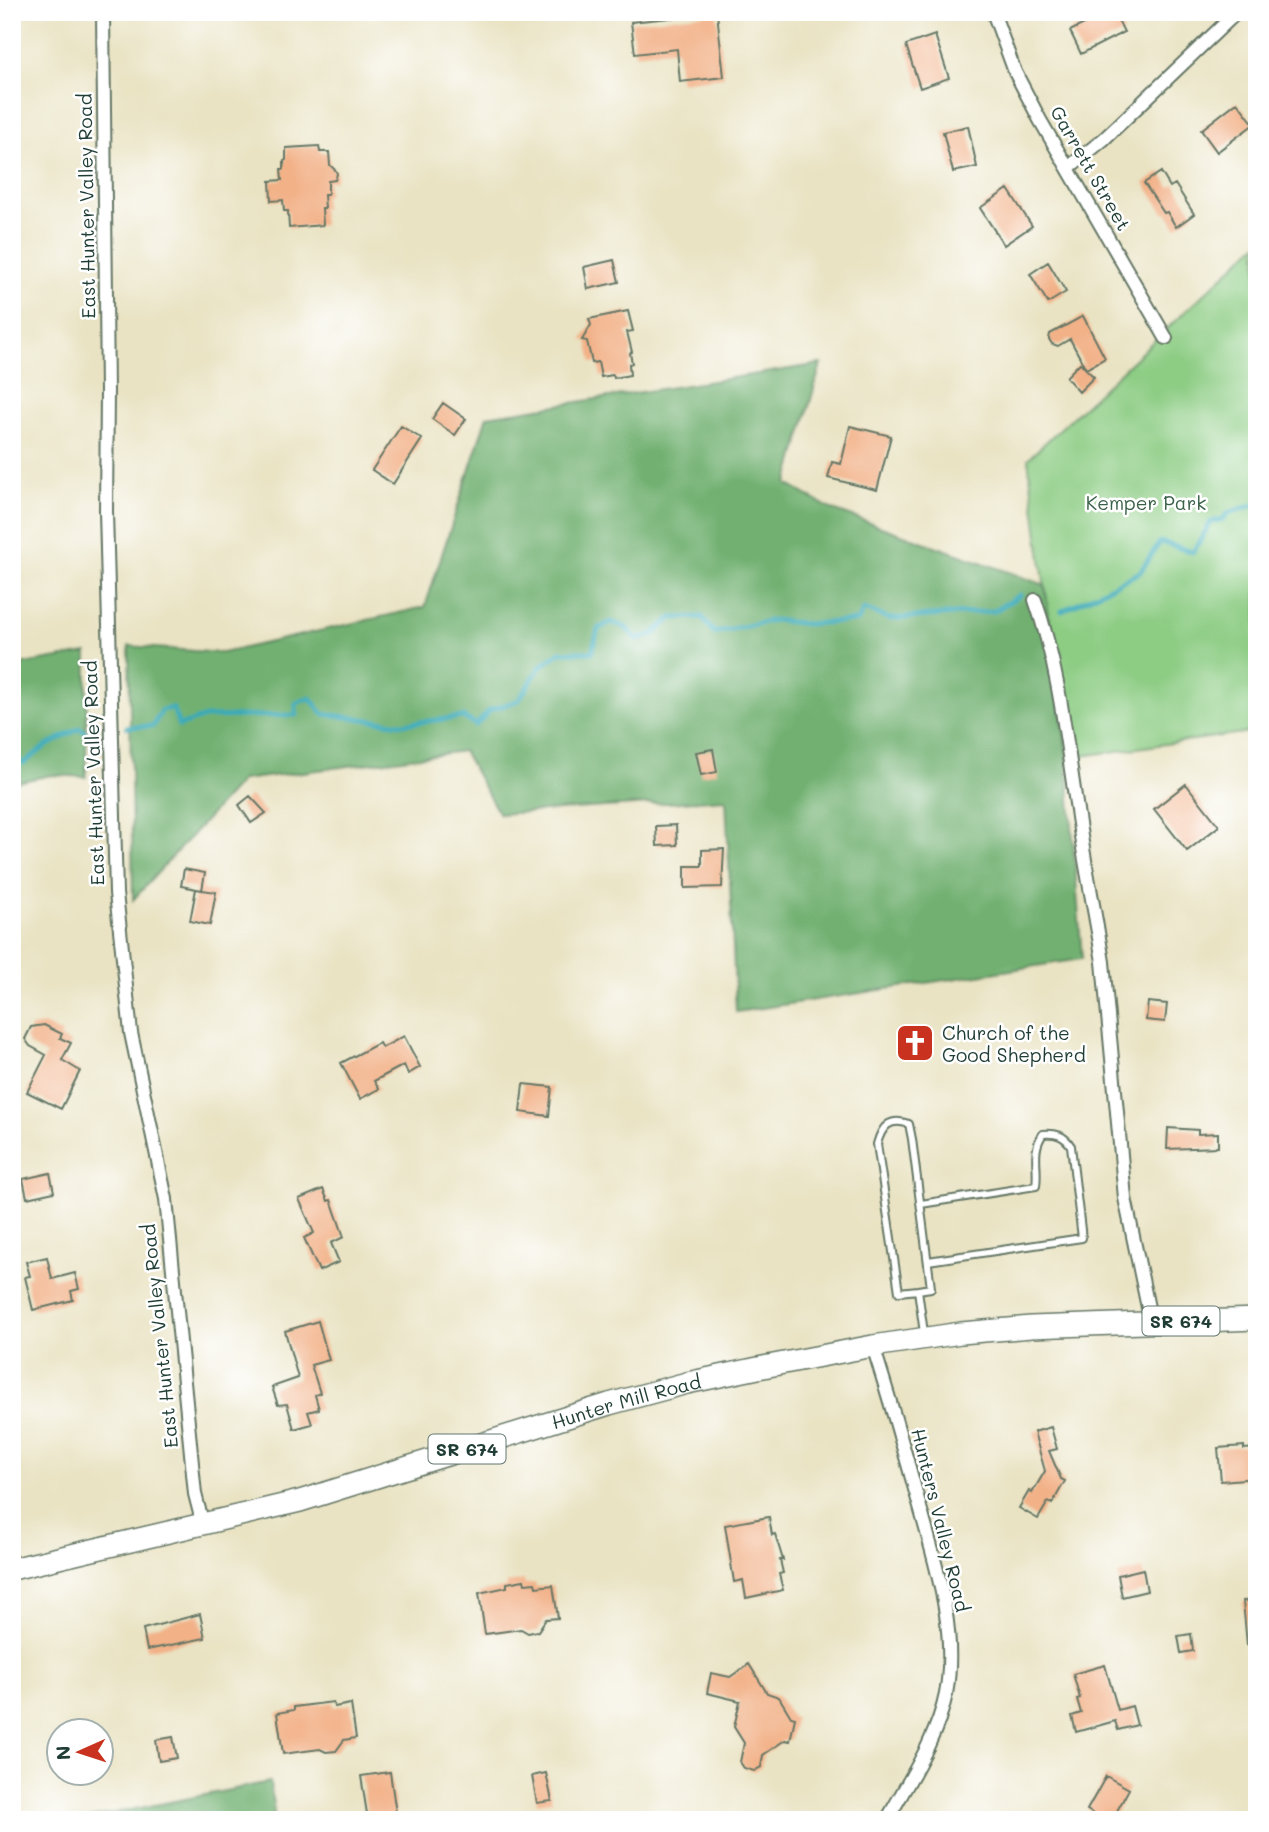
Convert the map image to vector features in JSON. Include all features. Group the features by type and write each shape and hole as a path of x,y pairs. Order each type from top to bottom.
{"main road":[{"name":"Hunter Mill Road","path":"12,1569 203,1525 357,1484 645,1394 758,1368 873,1346 1031,1327 1257,1320"}],"street":[{"name":"Garrett Street","path":"993,12 1015,72 1166,338"},
{"path":"1068,168 1121,123 1237,12"},
{"name":"East Hunter Valley Road","path":"103,13 106,511 116,893 131,1033 166,1199 195,1494 203,1525"},
{"path":"1035,600 1055,666 1078,820 1098,926 1125,1198 1151,1322"},
{"name":"Hunters Valley Road","path":"873,1346 924,1522 947,1616 949,1638 949,1667 940,1715 930,1741 887,1820"}],"lane":[{"path":"900,1121 909,1124 921,1203 931,1288 899,1292 877,1144 881,1130 889,1123 900,1121"},
{"path":"921,1203 1036,1186 1035,1157 1043,1134 1054,1133 1066,1138 1070,1146 1082,1238 928,1261"},
{"path":"918,1290 924,1339"}],"green space":[{"name":"Kemper Park","path":"1257,244 1257,731 1067,758 1028,459"},
{"path":"821,364 787,484 833,510 1045,585 1067,758 1082,959 736,1012 726,799 499,814 463,751 242,780 133,900 129,646 222,653 425,607 487,416"},
{"path":"87,653 86,777 52,775 12,783 12,666"},
{"path":"270,1782 275,1820 80,1820"}],"building":[{"path":"1108,12 1114,12 1124,32 1081,54 1070,31"},
{"path":"717,13 724,77 680,82 677,49 635,54 631,22"},
{"path":"935,35 949,78 920,88 906,45"},
{"path":"1237,102 1254,124 1217,152 1201,130"},
{"path":"968,126 977,167 953,172 943,132"},
{"path":"319,146 320,152 329,152 330,165 337,174 335,180 328,181 328,195 324,195 323,225 289,228 288,211 284,211 283,200 271,201 270,181 282,180 281,169 284,169 286,148"},
{"path":"1161,172 1170,187 1175,184 1194,214 1176,227 1144,183"},
{"path":"1008,189 1032,226 1004,245 980,208"},
{"path":"614,260 619,282 588,289 584,267"},
{"path":"1048,262 1066,292 1048,303 1030,274"},
{"path":"628,311 633,331 627,332 632,352 630,375 601,377 598,362 592,363 587,341 582,340 591,325 589,319"},
{"path":"1083,316 1105,358 1086,369 1070,339 1058,346 1052,344 1049,339 1050,334"},
{"path":"1080,363 1094,377 1079,392 1066,377"},
{"path":"443,403 466,419 455,435 432,419"},
{"path":"401,426 422,439 393,484 372,470"},
{"path":"850,426 891,436 877,490 828,478 832,462 841,464"},
{"path":"713,749 717,772 701,775 696,752"},
{"path":"1186,784 1219,826 1187,851 1154,809"},
{"path":"250,796 266,813 251,823 239,805"},
{"path":"676,825 677,845 657,846 656,826"},
{"path":"724,849 722,887 685,888 685,866 702,866 702,850"},
{"path":"184,869 205,873 202,890 181,886"},
{"path":"196,889 216,892 210,925 190,921"},
{"path":"1148,1002 1167,1004 1165,1022 1146,1020"},
{"path":"44,1025 62,1034 60,1038 71,1043 62,1060 80,1071 61,1109 27,1092 46,1055 30,1046 25,1039 31,1027"},
{"path":"404,1036 420,1067 408,1074 404,1065 374,1081 379,1089 360,1099 341,1063 379,1043 382,1048"},
{"path":"523,1084 552,1087 549,1116 520,1112"},
{"path":"1168,1128 1198,1130 1198,1134 1218,1133 1218,1147 1167,1149"},
{"path":"50,1173 54,1192 27,1198 23,1179"},
{"path":"323,1189 328,1201 331,1200 344,1237 331,1243 339,1262 319,1271 304,1238 314,1233 299,1199"},
{"path":"47,1257 52,1279 75,1273 79,1289 71,1291 73,1300 33,1310 25,1277 30,1276 26,1262"},
{"path":"318,1321 329,1360 311,1365 320,1393 315,1395 319,1409 308,1412 312,1424 294,1429 287,1404 278,1405 272,1387 298,1378 285,1331"},
{"path":"1051,1427 1057,1449 1049,1451 1061,1479 1065,1481 1052,1504 1048,1502 1038,1519 1019,1508 1045,1471 1034,1432"},
{"path":"1244,1446 1244,1449 1257,1448 1257,1478 1221,1481 1218,1448"},
{"path":"769,1517 772,1535 775,1534 783,1560 780,1560 783,1573 779,1574 783,1590 746,1598 743,1580 734,1582 725,1525"},
{"path":"1143,1569 1147,1591 1122,1597 1118,1575"},
{"path":"524,1580 525,1584 535,1583 536,1587 553,1585 558,1618 546,1619 538,1631 528,1633 521,1629 485,1634 479,1593"},
{"path":"1257,1600 1257,1645 1247,1645 1243,1601"},
{"path":"200,1614 205,1638 147,1650 143,1629"},
{"path":"1191,1634 1193,1651 1181,1653 1178,1636"},
{"path":"749,1664 767,1693 779,1697 791,1717 795,1718 790,1741 785,1740 763,1755 761,1767 754,1771 744,1768 740,1762 744,1743 734,1727 740,1701 707,1693 711,1673 730,1677"},
{"path":"1105,1665 1118,1710 1132,1706 1137,1725 1118,1730 1115,1721 1076,1732 1072,1716 1081,1713 1073,1674"},
{"path":"333,1702 334,1707 351,1704 356,1738 344,1740 336,1751 326,1752 320,1749 283,1754 277,1713 294,1710 294,1707"},
{"path":"173,1737 177,1758 159,1761 156,1740"},
{"path":"390,1772 397,1820 368,1820 361,1776"},
{"path":"546,1773 552,1801 537,1803 532,1776"},
{"path":"1106,1776 1129,1789 1112,1820 1088,1820 1092,1813 1087,1810"}],"waterway":[{"path":"1062,611 1140,572 1160,542 1193,552 1211,522 1223,519 1228,513 1257,504"},
{"path":"127,727 153,726 162,710 173,708 179,726 205,717 296,715 296,703 310,698 323,714 402,724 463,717 476,725 490,710 519,700 540,667 560,652 592,652 598,629 611,622 625,627 637,639 652,635 672,618 702,617 714,633 774,620 806,624 858,621 864,609 890,619 994,611 1020,595"},
{"path":"12,759 24,763 46,746 80,728 85,732"}],"place":[{"name":"Church of the Good Shepherd","path":"915,1043"}]}
